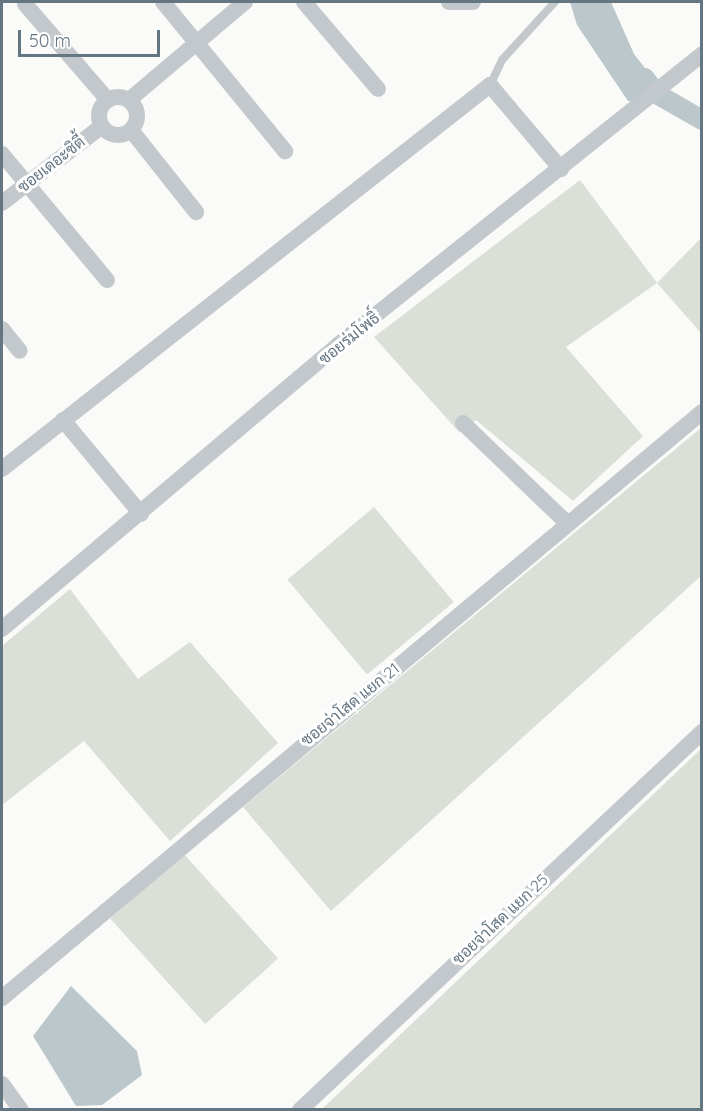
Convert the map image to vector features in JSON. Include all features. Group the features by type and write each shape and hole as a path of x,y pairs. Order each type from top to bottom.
{"street":[{"path":"163,2 285,151"},
{"path":"25,4 108,100 129,100 245,2"},
{"path":"304,2 378,89"},
{"path":"449,2 473,2"},
{"name":"ซอยร่มโพธิ์","path":"2,629 141,514 338,345 702,54"},
{"path":"2,469 490,86 561,169"},
{"name":"ซอยเดอะซิตี้","path":"108,100 100,110 102,126 114,135 131,130"},
{"path":"129,100 137,114 131,130 196,212"},
{"name":"ซอยเดอะซิตี้","path":"2,203 102,126"},
{"path":"2,154 107,280"},
{"path":"2,329 20,351"},
{"name":"ซอยจ่าโสด แยก 21","path":"2,999 702,412"},
{"path":"63,420 141,514"},
{"path":"463,423 567,523"},
{"name":"ซอยจ่าโสด แยก 25","path":"300,1110 702,732"},
{"path":"2,1084 21,1110"}],"lane":[{"path":"490,86 502,60 555,2"}],"shaded area":[{"path":"570,2 611,2 634,54 655,81 637,101 628,101 577,25"},
{"path":"580,180 657,283 566,347 643,436 573,501 476,420 459,432 374,337"},
{"path":"701,238 701,333 657,283"},
{"path":"701,428 701,576 331,911 243,807"},
{"path":"374,507 454,602 367,675 287,580"},
{"path":"70,589 138,679 190,642 278,743 170,841 84,741 2,805 2,646"},
{"path":"701,749 701,1109 322,1109"},
{"path":"183,853 278,959 205,1024 110,919"},
{"path":"71,986 137,1051 142,1075 102,1105 76,1106 33,1036"}],"waterway":[{"path":"645,78 655,93 702,120"}]}
